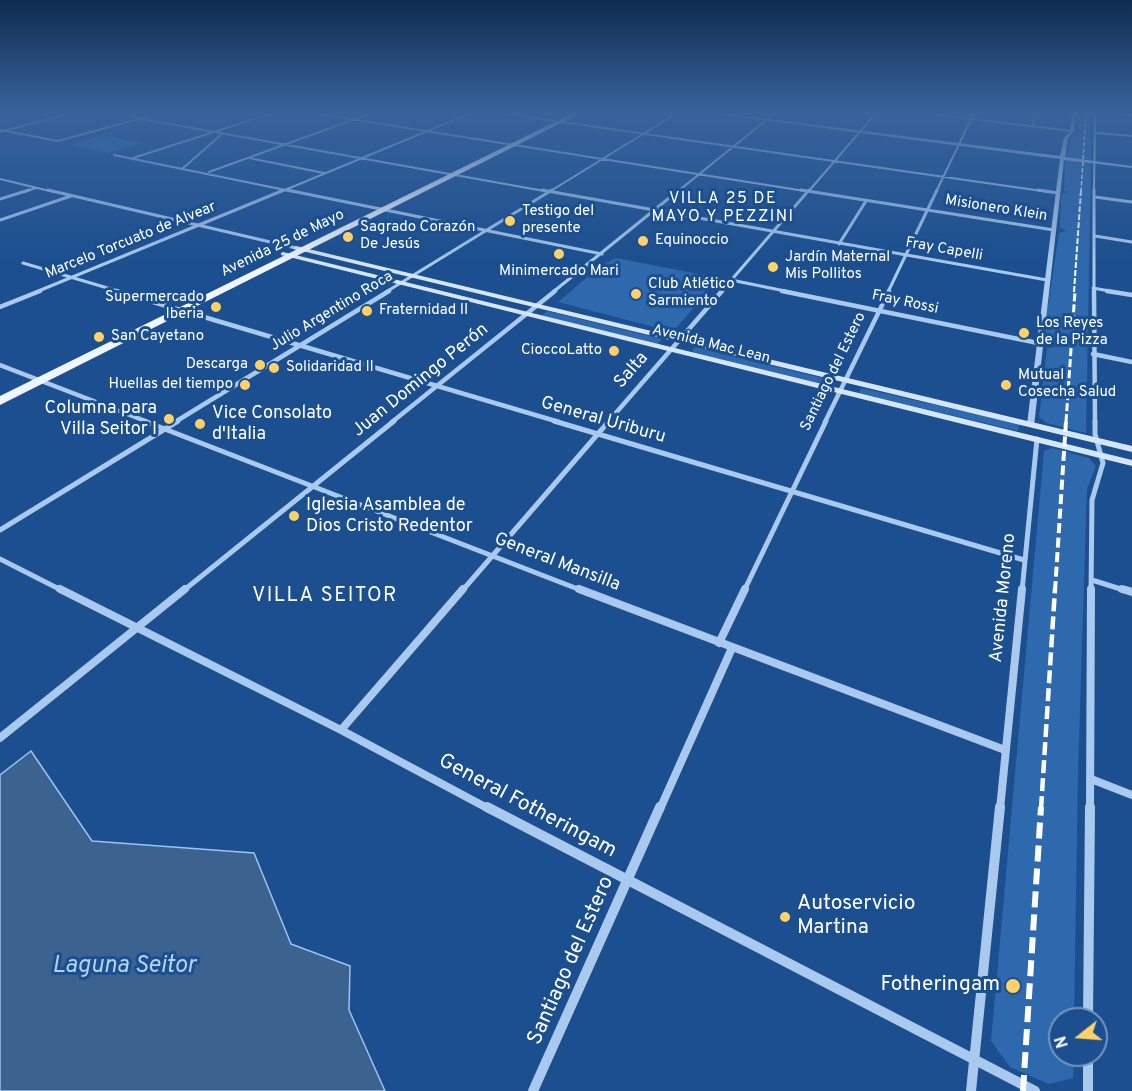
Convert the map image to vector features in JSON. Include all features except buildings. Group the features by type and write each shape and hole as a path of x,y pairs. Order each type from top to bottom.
{"main road":[{"name":"Avenida 25 de Mayo","path":"0,393 36,379 473,164"},
{"name":"Avenida Mac Lean","path":"293,252 325,255 1132,449"},
{"name":"Avenida Mac Lean","path":"293,252 313,261 1132,463"},
{"path":"313,261 325,255"},
{"path":"333,266 344,260"},
{"name":"Avenida 25 de Mayo","path":"0,401 36,379"},
{"name":"Avenida Moreno","path":"1031,424 1037,439"}],"street":[{"path":"159,164 208,172 602,254"},
{"path":"182,169 188,164"},
{"path":"208,172 231,164"},
{"path":"276,164 325,174"},
{"name":"Marcelo Torcuato de Alvear","path":"0,307 349,164"},
{"name":"Fray Capelli","path":"389,164 1047,280"},
{"name":"Julio Argentino Roca","path":"0,530 596,164"},
{"name":"Misionero Klein","path":"630,164 1054,230"},
{"name":"Juan Domingo Perón","path":"0,738 538,307 712,164"},
{"name":"Salta","path":"341,730 831,164"},
{"path":"856,164 1058,193"},
{"name":"Santiago del Estero","path":"719,643 794,493 840,392 908,256 950,164"},
{"name":"Avenida Moreno","path":"1031,424 1038,343 1061,164"},
{"path":"1088,1007 1092,500 1102,456 1100,441 1095,434 1093,354 1095,164"},
{"path":"1109,164 1132,167"},
{"path":"0,178 199,226 293,252"},
{"path":"0,199 37,188"},
{"path":"0,219 72,196"},
{"path":"1095,197 1132,202"},
{"path":"839,244 867,201"},
{"path":"1095,236 1132,242"},
{"name":"General Uriburu","path":"23,263 437,388 1024,560"},
{"name":"Fray Rossi","path":"730,280 1038,343"},
{"path":"1093,288 1132,296"},
{"path":"1093,354 1132,362"},
{"name":"General Mansilla","path":"0,365 732,648 1005,750"},
{"name":"Avenida Moreno","path":"972,1091 1037,439"},
{"name":"General Fotheringam","path":"0,559 341,730 627,882 1035,1091"},
{"path":"1092,580 1132,592"},
{"name":"Santiago del Estero","path":"533,1091 732,648"},
{"path":"1091,779 1132,795"},
{"path":"1088,1067 1088,1091"}],"shaded area":[{"path":"1065,164 1091,164 1086,433 1046,423 1039,417 1047,348 1055,347 1054,344 1043,339 1059,233 1066,231 1060,227 1061,195 1067,192 1064,191"},
{"name":"Club Atlético Sarmiento","path":"616,258 719,278 673,332 558,302 599,267"},
{"path":"547,311 662,339 658,344 541,316"},
{"path":"695,347 830,380 828,386 691,353"},
{"path":"861,388 1019,424 1018,431 859,393"},
{"path":"1052,448 1089,458 1096,466 1087,489 1078,773 1074,1007 1048,1007 1048,1067 1073,1067 1073,1078 1049,1084 1010,1067 991,1041 1044,451"}],"water":[{"name":"Laguna Seitor","path":"31,751 92,841 254,853 291,944 350,966 349,1010 385,1091 0,1091 0,775"}],"railway":[{"path":"1081,192 1083,164"},
{"path":"1074,292 1081,190"},
{"path":"1066,422 1075,291"},
{"path":"1055,591 1066,421"},
{"path":"1041,809 1055,589"},
{"path":"1023,1091 1041,807"}],"place":[{"name":"Testigo del presente","path":"510,221"},
{"name":"Sagrado Corazón De Jesús","path":"348,237"},
{"name":"Equinoccio","path":"643,241"},
{"name":"Minimercado Mari","path":"559,254"},
{"name":"Jardín Maternal Mis Pollitos","path":"773,267"},
{"name":"Club Atlético Sarmiento","path":"636,294"},
{"name":"Supermercado Iberia","path":"216,307"},
{"name":"Fraternidad II","path":"367,311"},
{"name":"Los Reyes de la Pizza","path":"1024,333"},
{"name":"San Cayetano","path":"99,337"},
{"name":"CioccoLatto","path":"614,351"},
{"name":"Descarga","path":"260,365"},
{"name":"Solidaridad II","path":"274,368"},
{"name":"Huellas del tiempo","path":"245,385"},
{"name":"Mutual Cosecha Salud","path":"1006,385"},
{"name":"Columna para Villa Seitor I","path":"169,419"},
{"name":"Vice Consolato d'Italia","path":"200,424"},
{"name":"Iglesia Asamblea de Dios Cristo Redentor","path":"294,516"},
{"name":"Autoservicio Martina","path":"785,917"},
{"name":"Fotheringam","path":"1013,986"}],"district":[{"name":"VILLA 25 DE MAYO Y PEZZINI","path":"723,209"},
{"name":"VILLA SEITOR","path":"325,597"}]}
